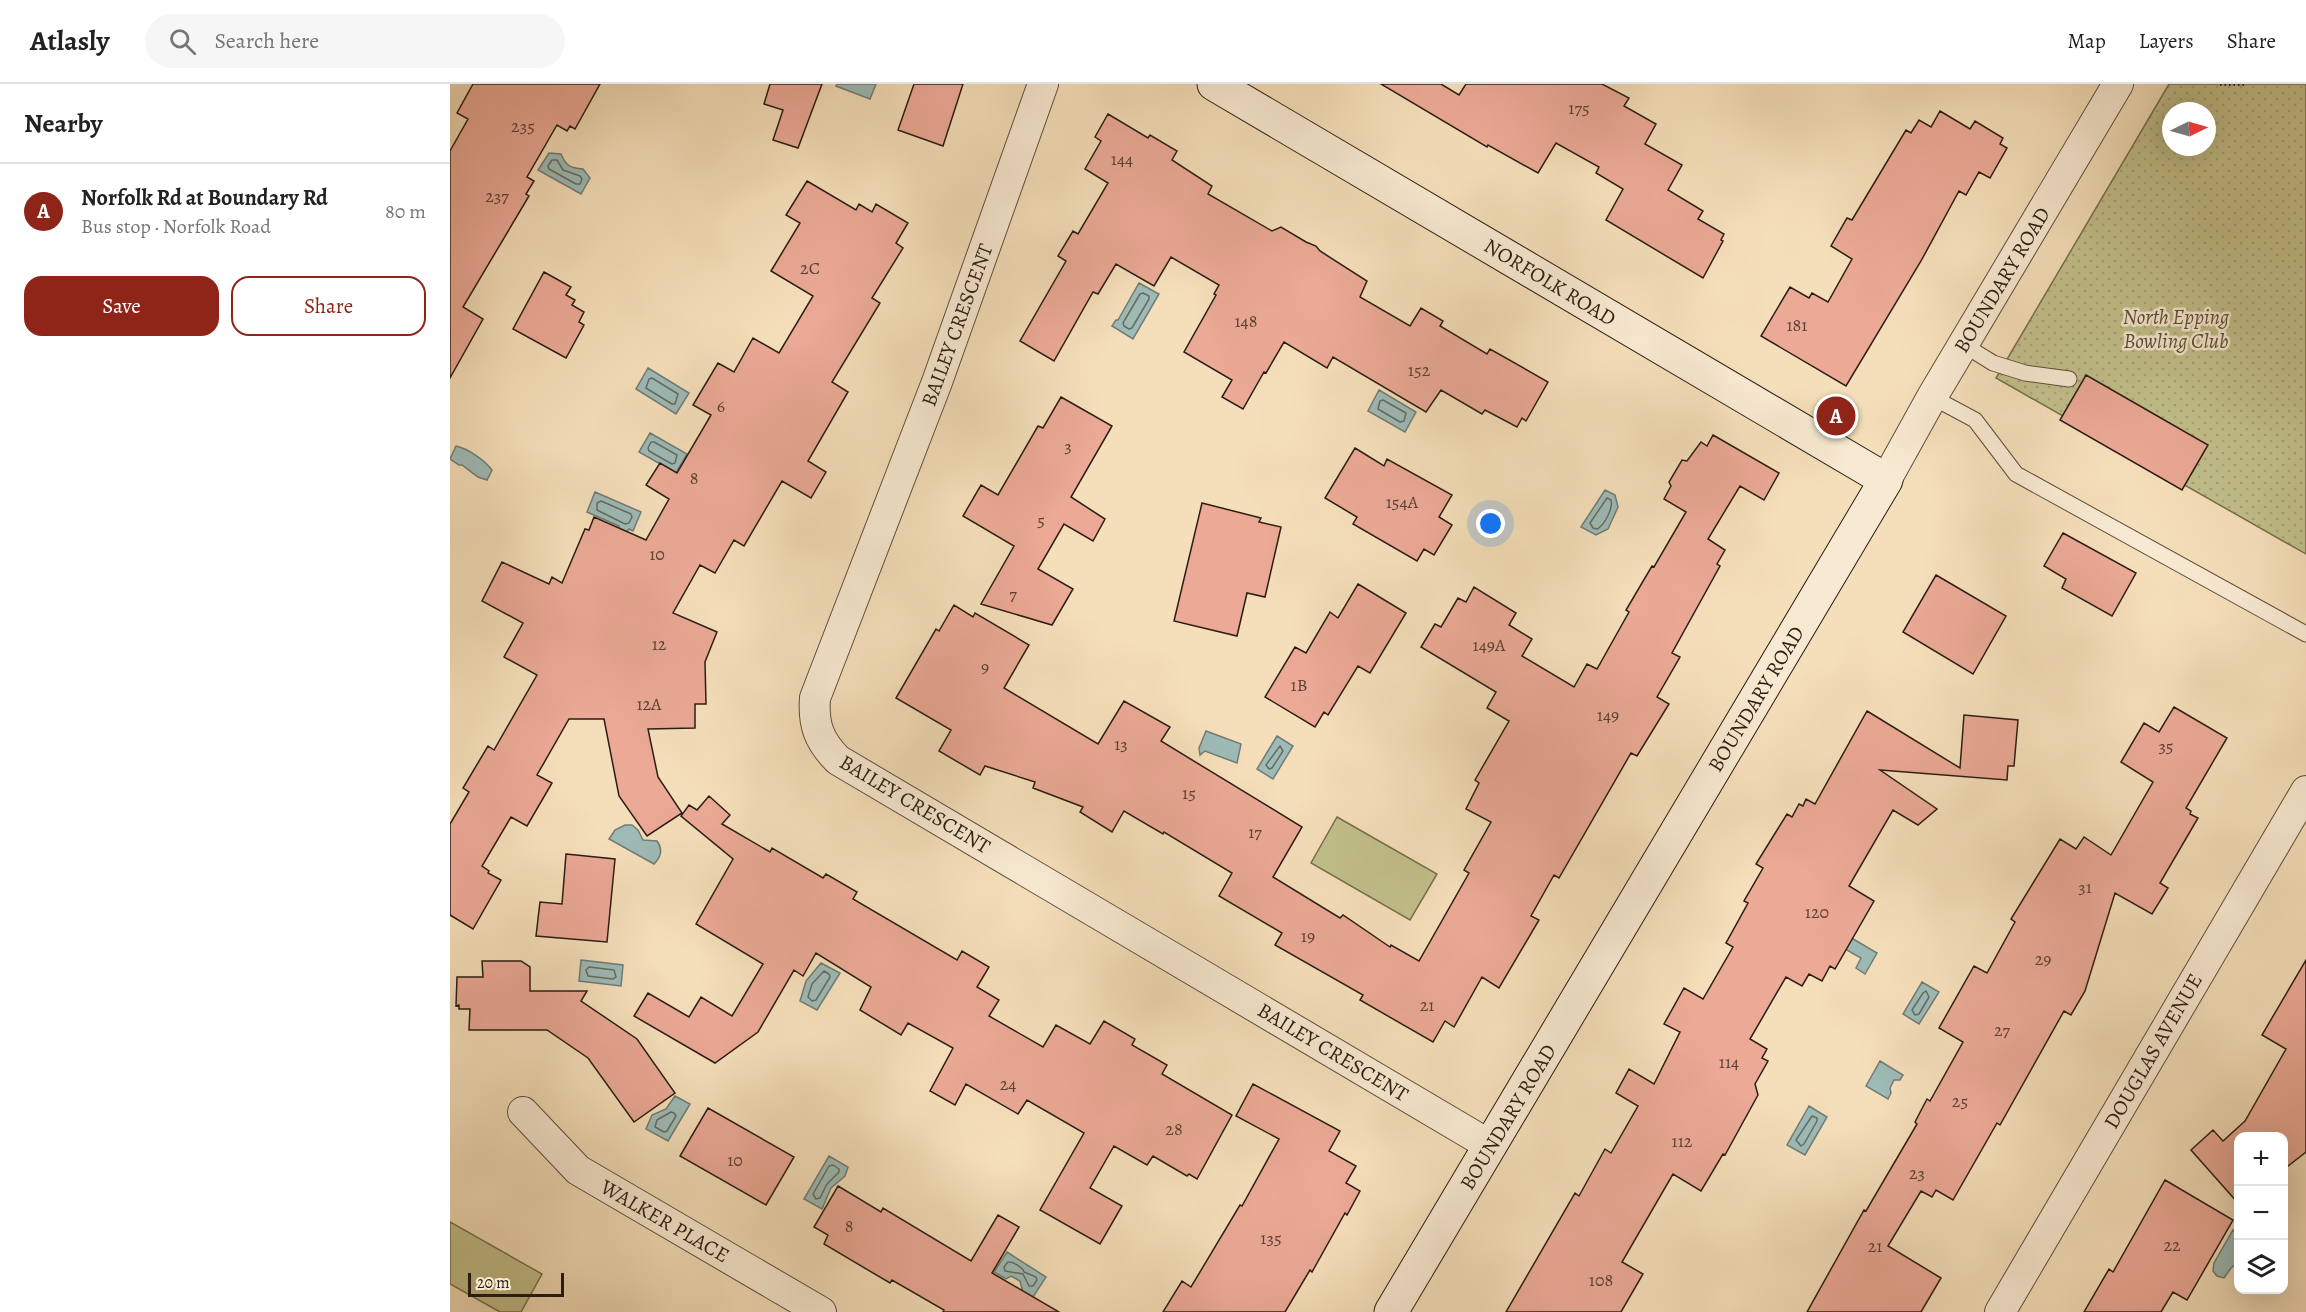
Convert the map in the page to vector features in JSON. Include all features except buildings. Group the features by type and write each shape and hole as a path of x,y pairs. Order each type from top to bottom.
{"street":[{"name":"BAILEY CRESCENT","path":"1043,84 937,382 815,698 813,716 817,732 826,748 838,760 1491,1146"},
{"name":"NORFOLK ROAD","path":"1214,84 1886,480"},
{"name":"BOUNDARY ROAD","path":"1391,1312 1886,480 1932,397 2118,84"},
{"name":"DOUGLAS AVENUE","path":"2000,1312 2306,791"},
{"name":"WALKER PLACE","path":"523,1112 578,1170 821,1312"}],"lane":[{"path":"1964,345 1993,363 2025,373 2069,379"},
{"path":"1932,397 1975,420 2016,474 2306,634"}],"path":[{"path":"2220,84 2242,86 2247,84"}],"green space":[{"name":"North Epping Bowling Club","path":"2169,84 2306,84 2306,554 1996,378"},
{"path":"1337,817 1437,874 1410,920 1311,863"},
{"path":"450,1222 542,1274 521,1312 500,1312 450,1284"}],"water":[{"path":"837,84 876,84 870,99 836,86"},
{"path":"549,153 561,154 569,166 583,169 590,178 581,194 538,170"},
{"path":"1139,283 1159,294 1133,339 1112,326 1118,320"},
{"path":"648,368 689,393 676,414 636,389"},
{"path":"1379,390 1416,412 1405,432 1368,411"},
{"path":"650,433 687,454 676,473 639,452"},
{"path":"456,446 471,452 489,466 492,470 487,480 478,477 450,459"},
{"path":"1605,490 1615,495 1618,507 1608,529 1596,535 1581,527"},
{"path":"595,492 641,512 633,531 629,529 624,534 619,532 619,526 587,512"},
{"path":"1206,731 1241,744 1237,763 1205,751 1200,755 1199,748"},
{"path":"1277,736 1293,746 1273,779 1257,769"},
{"path":"625,825 632,825 638,830 643,840 657,841 660,853 654,864 609,839 615,830"},
{"path":"1838,930 1877,953 1865,974 1856,968 1861,958 1831,941"},
{"path":"581,960 623,965 621,986 579,981"},
{"path":"821,963 840,973 817,1010 800,1001 806,981"},
{"path":"1922,982 1939,992 1919,1024 1903,1014"},
{"path":"1880,1061 1903,1075 1900,1080 1894,1080 1888,1099 1866,1086"},
{"path":"675,1096 690,1104 668,1141 646,1129 652,1115 666,1109"},
{"path":"1809,1106 1827,1117 1805,1155 1787,1145"},
{"path":"829,1156 848,1167 845,1176 831,1188 822,1209 804,1199"},
{"path":"2233,1230 2234,1265 2224,1278 2217,1276 2213,1271 2214,1263"},
{"path":"1007,1252 1046,1277 1033,1297 1024,1297 1020,1281 1011,1276 1006,1279 994,1272"}],"place":[{"name":"Norfolk Rd at Boundary Rd","path":"1836,416"}]}
